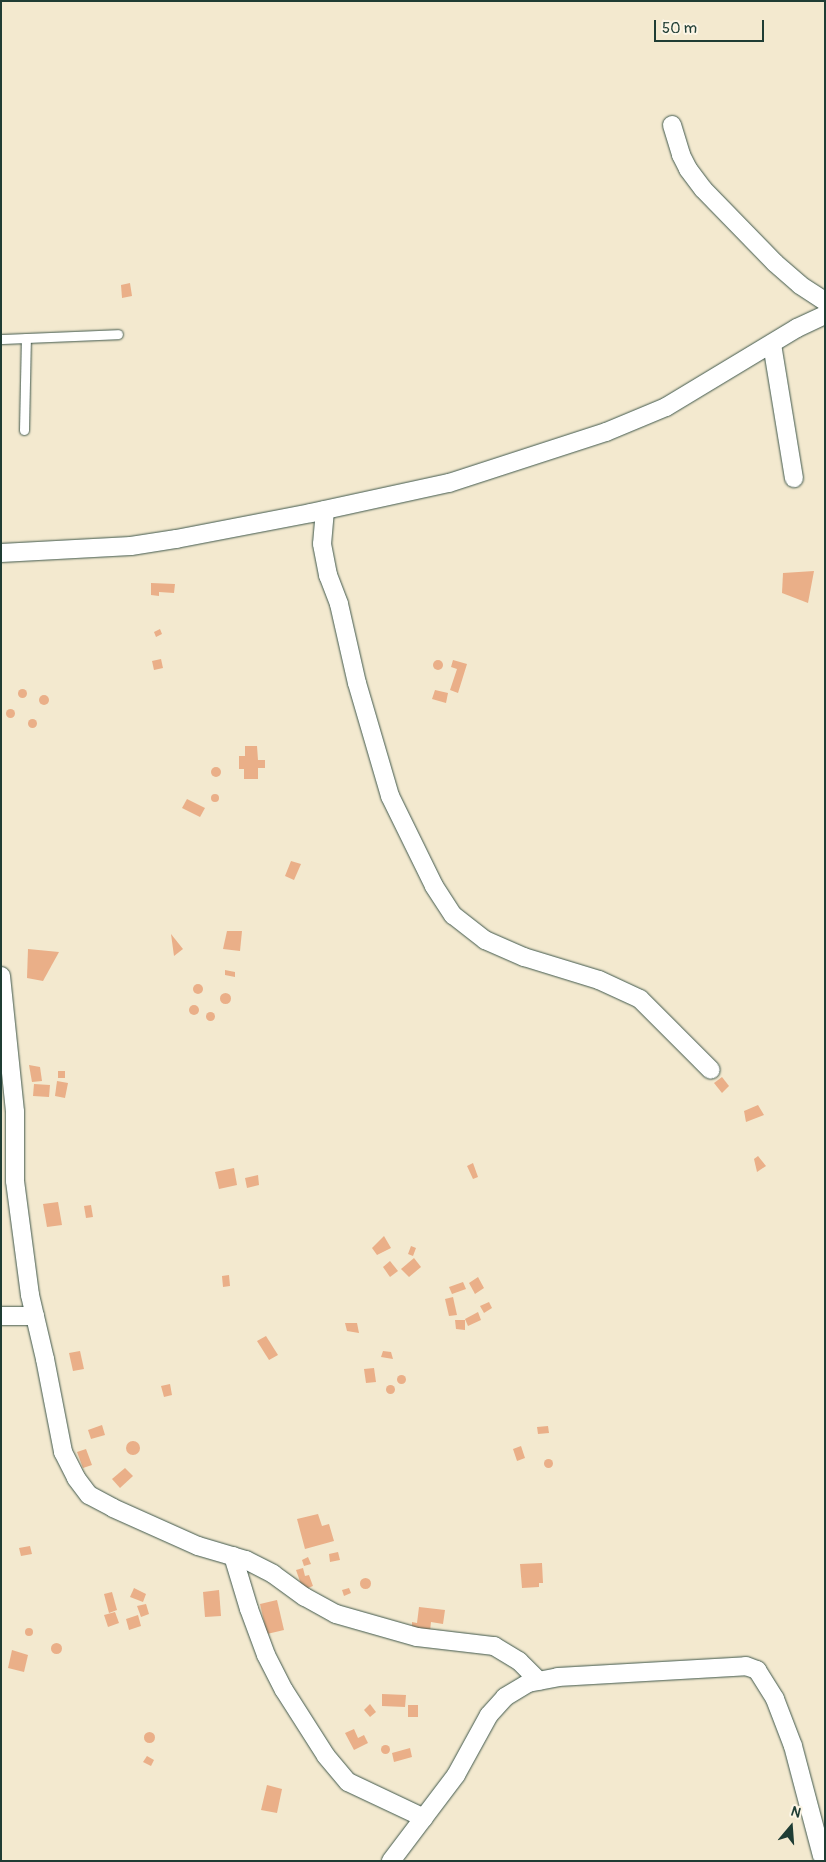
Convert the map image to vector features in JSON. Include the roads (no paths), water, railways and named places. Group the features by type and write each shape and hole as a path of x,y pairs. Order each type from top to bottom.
{"street":[{"path":"672,125 681,155 688,169 703,189 775,263 800,284 825,301"},
{"path":"1,553 131,546 325,510 449,483 606,432 666,407 825,315"},
{"path":"772,344 794,478"},
{"path":"325,510 322,544 328,575 339,604 357,683 390,796 434,886 453,914 485,940 524,957 599,980 640,999 711,1070"},
{"path":"1,976 15,1112 15,1182 30,1295 46,1359 63,1452 76,1478 89,1495 113,1508 198,1546 233,1556 273,1574 305,1597 336,1614 417,1637 494,1646 519,1661 539,1680"},
{"path":"1,1316 35,1316"},
{"path":"233,1556 249,1609 266,1655 284,1690 326,1756 348,1782 424,1818"},
{"path":"391,1861 456,1775 489,1715 505,1697 528,1683 558,1677 746,1666 757,1670 775,1698 793,1746 822,1856"}],"lane":[{"path":"1,339 118,334"},
{"path":"24,430 26,338"}]}
